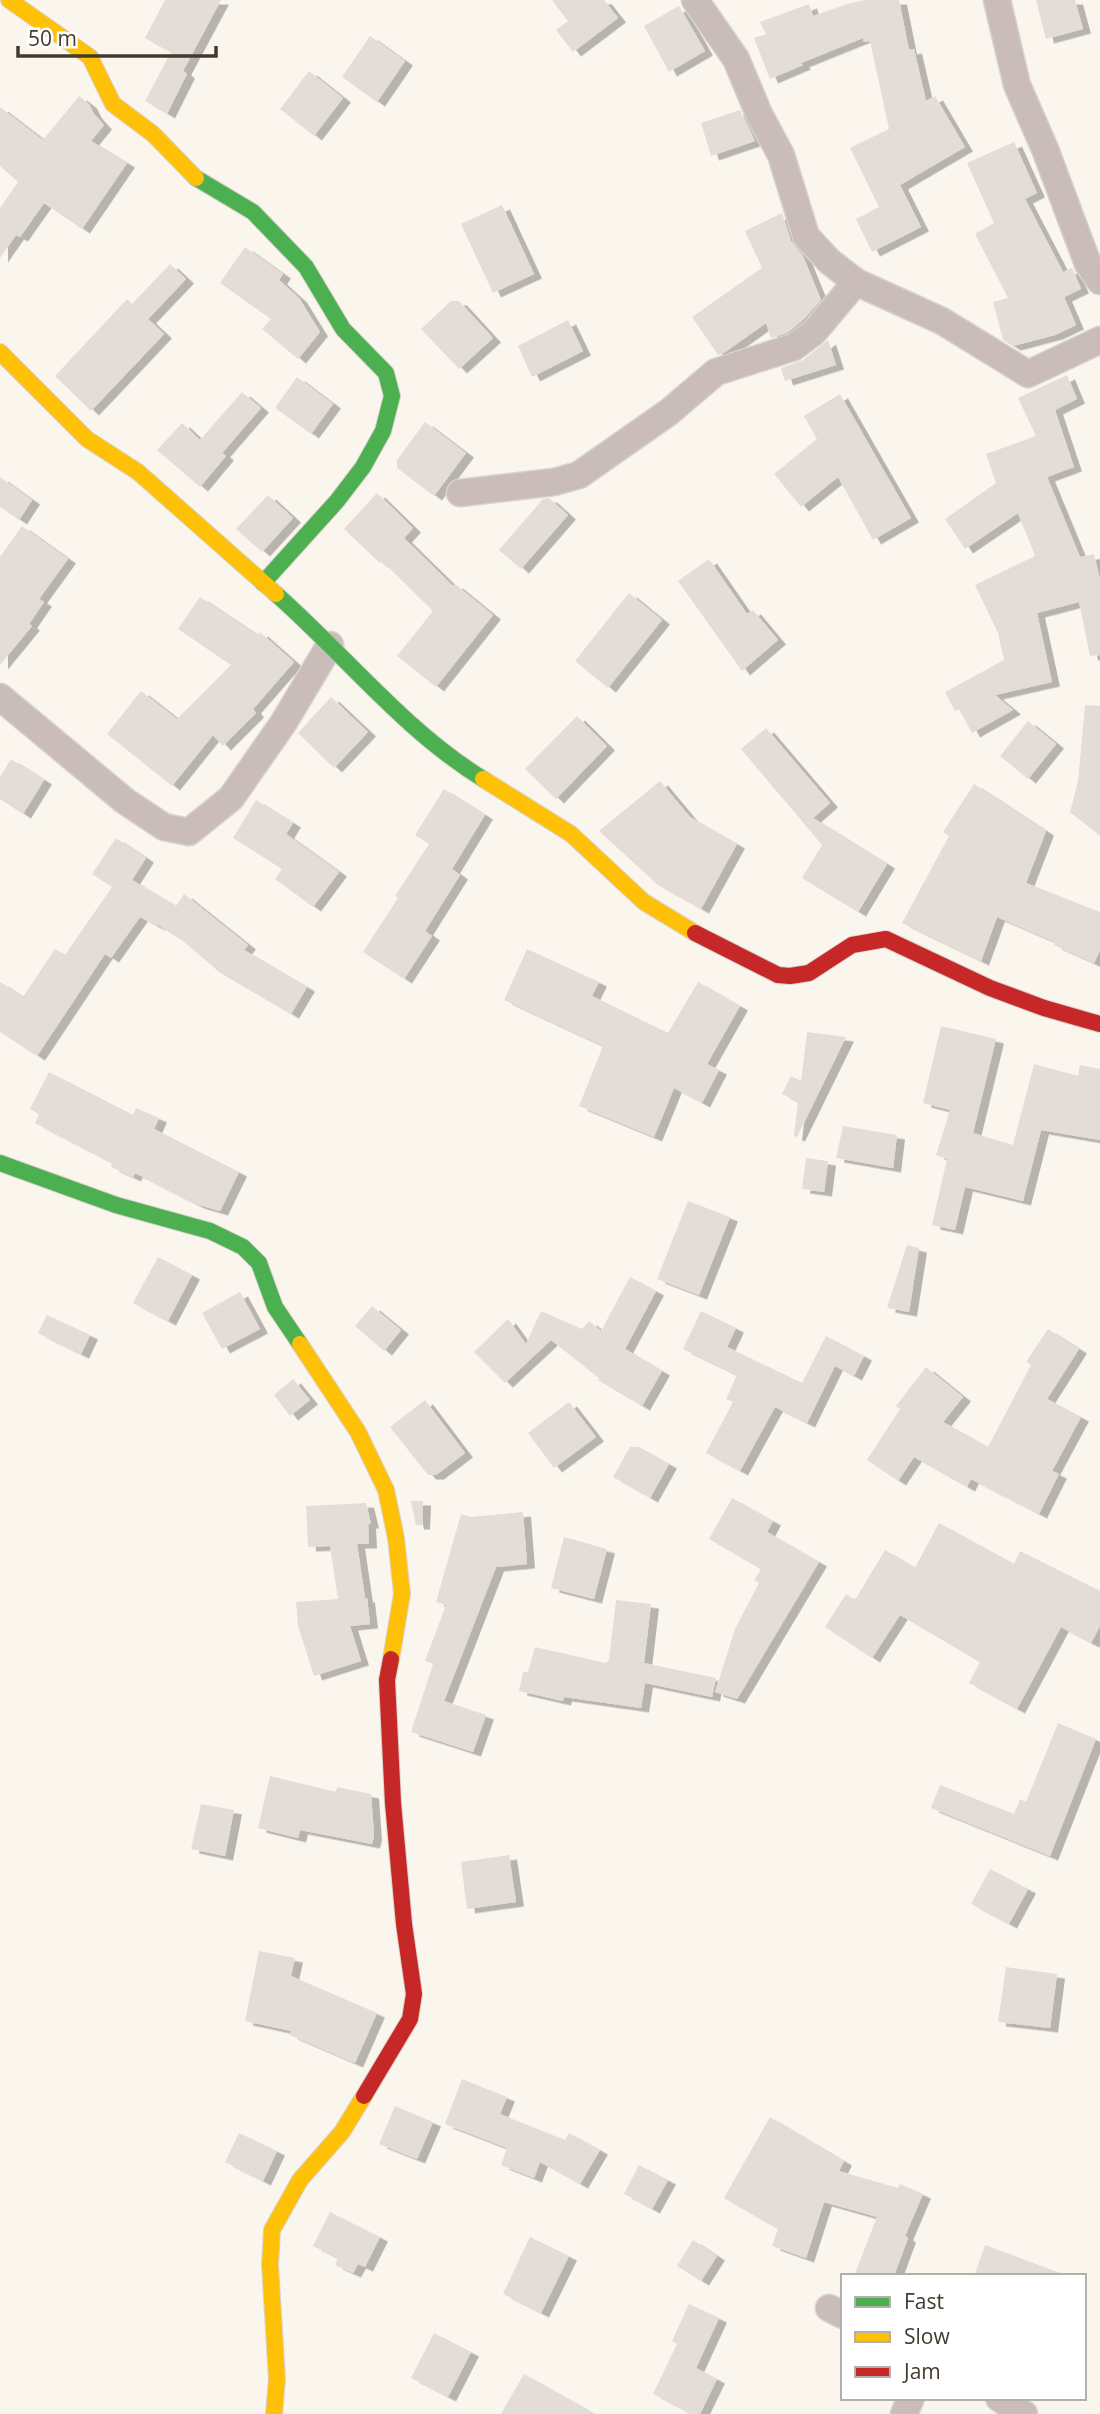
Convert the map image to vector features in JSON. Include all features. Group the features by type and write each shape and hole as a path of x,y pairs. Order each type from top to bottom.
{"street":[{"path":"9,0 90,57 113,104 153,134 192,176 253,212 306,267 343,329 386,373 392,396 383,431 363,467 337,501 263,583"},
{"path":"695,0 736,58 759,114 781,155 806,236 829,261 856,282 942,321 1028,374 1100,340"},
{"path":"997,0 1017,85 1045,149 1088,264 1100,281"},
{"path":"460,494 554,482 579,475 669,412 716,372 794,346 814,332 856,282"},
{"path":"0,352 87,439 138,472 263,583 405,720 454,761 571,834 643,902 671,920 778,975 794,978 814,972 849,946 868,940 886,939 988,989 1049,1011 1100,1024"},
{"path":"0,697 125,801 164,827 189,832 231,799 284,722 330,645"},
{"path":"0,1163 117,1206 218,1234 239,1244 256,1258 275,1307 358,1432 386,1490 396,1538 402,1594 387,1680 393,1803 404,1924 414,1994 410,2019 342,2133 300,2180 272,2230 270,2265 277,2379 274,2414"},
{"path":"1002,2400 1024,2414"}],"building":[{"path":"165,0 221,0 183,71 187,74 167,114 145,101 171,52 145,38"},
{"path":"552,0 604,0 618,18 573,52 556,30 568,21"},
{"path":"864,0 899,0 909,50 914,49 926,101 935,96 965,147 900,185 921,227 872,252 856,219 879,207 850,148 889,129 870,41 864,42 863,38 801,63 803,65 770,79 754,38 766,34 760,22 809,4 813,16"},
{"path":"1036,0 1075,0 1083,29 1046,39"},
{"path":"679,6 705,51 669,72 644,26"},
{"path":"370,36 405,61 377,102 342,77"},
{"path":"309,71 343,98 314,136 280,109"},
{"path":"79,96 89,104 104,125 91,141 127,163 82,229 44,203 20,237 16,235 0,258 0,208 18,182 0,166 0,107 43,140"},
{"path":"740,110 755,141 711,156 701,123"},
{"path":"1014,142 1037,193 1025,199 1063,272 1072,268 1081,289 1064,297 1076,325 1055,335 1013,346 1003,340 993,302 1008,298 975,234 994,223 967,163"},
{"path":"502,205 534,274 493,293 461,224"},
{"path":"782,213 791,241 803,256 821,300 787,333 771,338 766,323 718,355 692,317 762,268 745,231"},
{"path":"245,247 283,274 279,280 299,298 320,332 298,359 262,329 271,319 220,283"},
{"path":"170,264 186,279 148,319 164,334 91,411 55,376 127,299 132,304"},
{"path":"451,301 459,301 493,338 459,369 421,329"},
{"path":"568,320 583,351 532,377 518,346"},
{"path":"828,340 836,365 785,381 781,368 803,360"},
{"path":"1067,375 1077,399 1055,410 1074,467 1047,477 1080,557 1094,554 1100,580 1100,655 1090,656 1079,602 1037,613 1052,682 995,695 1013,710 972,733 959,709 955,711 945,692 1004,660 998,633 975,585 1035,556 1018,513 965,549 945,519 996,483 986,454 1036,436 1018,398"},
{"path":"297,377 333,404 311,434 275,408"},
{"path":"242,392 261,408 222,453 226,456 200,487 157,450 182,423 200,440"},
{"path":"840,394 911,518 873,540 838,477 801,507 774,474 817,439 804,416"},
{"path":"425,422 466,453 434,496 397,468 397,460"},
{"path":"0,477 32,500 19,520 0,507"},
{"path":"377,493 413,528 404,538 453,586 455,584 493,615 436,687 397,656 433,611 382,561 380,563 344,529"},
{"path":"268,495 293,518 262,552 236,529"},
{"path":"549,498 568,515 521,569 499,550 543,499"},
{"path":"22,526 68,559 39,599 44,602 29,624 32,626 0,665 0,557"},
{"path":"709,559 747,614 753,610 778,640 742,671 678,581"},
{"path":"629,593 662,620 608,688 575,661"},
{"path":"200,597 257,635 260,632 294,662 253,709 256,713 223,746 213,735 172,786 107,734 141,691 177,719 231,665 178,629"},
{"path":"331,697 368,732 334,768 298,733"},
{"path":"1085,705 1100,706 1100,836 1070,812 1078,781"},
{"path":"577,716 607,746 556,799 525,769"},
{"path":"1028,721 1056,744 1028,779 1000,756"},
{"path":"766,728 830,803 813,818 887,864 858,912 802,878 822,845 741,749"},
{"path":"11,759 44,780 23,814 0,799 0,777"},
{"path":"660,781 690,817 737,844 701,909 658,885 599,831"},
{"path":"974,784 1046,831 1026,883 1100,912 1100,950 1094,963 1054,945 1055,942 997,917 981,961 902,923 949,836 943,832"},
{"path":"444,789 485,815 452,869 460,875 425,931 432,936 404,979 363,952 429,844 415,835"},
{"path":"256,800 293,823 286,834 339,872 313,907 275,879 282,869 233,838"},
{"path":"116,838 146,858 132,880 176,906 184,894 248,945 244,950 307,987 291,1014 219,972 183,941 140,917 111,958 105,954 37,1056 0,1032 0,982 23,997 55,949 65,955 112,887 92,874"},
{"path":"527,949 599,982 592,996 668,1033 698,982 740,1006 707,1064 719,1070 702,1103 674,1088 654,1137 579,1106 603,1046 504,1000"},
{"path":"941,1026 996,1039 973,1133 1013,1145 1034,1064 1078,1076 1080,1065 1100,1069 1100,1140 1041,1130 1023,1201 965,1187 955,1230 932,1225 947,1159 936,1155 950,1110 923,1103"},
{"path":"807,1032 846,1037 797,1137 794,1136 798,1102 782,1094 791,1076 801,1081"},
{"path":"49,1072 133,1115 136,1108 159,1118 154,1129 239,1172 220,1211 196,1204 135,1173 133,1177 111,1167 112,1163 35,1123 39,1114 30,1109"},
{"path":"843,1126 897,1135 893,1168 836,1158"},
{"path":"806,1158 828,1161 824,1192 802,1189"},
{"path":"688,1201 730,1217 699,1295 657,1279"},
{"path":"907,1245 919,1248 909,1312 887,1308"},
{"path":"158,1257 192,1275 168,1321 133,1303"},
{"path":"630,1277 656,1291 625,1349 662,1371 642,1406 598,1380 600,1379 551,1340 505,1383 474,1352 508,1319 526,1344 541,1311 582,1329 589,1321 601,1331"},
{"path":"240,1292 260,1329 222,1349 202,1313"},
{"path":"372,1306 401,1330 384,1351 355,1326"},
{"path":"701,1311 736,1328 727,1347 802,1383 826,1336 864,1356 854,1376 835,1366 807,1423 775,1407 740,1471 706,1453 733,1402 726,1399 737,1375 683,1349"},
{"path":"47,1315 90,1335 81,1354 38,1333"},
{"path":"1048,1329 1079,1349 1047,1399 1081,1417 1052,1471 1059,1474 1039,1514 971,1479 967,1487 914,1457 898,1481 867,1460 900,1409 896,1406 926,1367 963,1397 943,1422 988,1447 1031,1365 1026,1362"},
{"path":"293,1379 310,1400 290,1416 274,1395"},
{"path":"425,1400 465,1453 436,1475 428,1475 390,1427"},
{"path":"569,1402 596,1437 554,1468 528,1433"},
{"path":"630,1447 639,1447 669,1464 650,1498 613,1477"},
{"path":"732,1498 773,1521 767,1532 819,1562 737,1699 715,1692 735,1629 759,1583 754,1580 761,1569 709,1539"},
{"path":"411,1501 423,1501 422,1525 416,1525"},
{"path":"366,1503 371,1524 368,1524 369,1544 357,1544 370,1624 350,1626 361,1661 314,1676 298,1626 296,1602 338,1599 330,1546 308,1547 306,1506"},
{"path":"523,1512 527,1564 496,1567 444,1701 486,1715 473,1752 411,1732 433,1664 425,1661 446,1605 436,1602 461,1514 471,1517"},
{"path":"939,1523 1014,1564 1020,1551 1100,1591 1100,1626 1091,1643 1061,1627 1017,1709 969,1683 980,1662 900,1615 872,1658 825,1627 846,1594 855,1600 885,1550 915,1568"},
{"path":"564,1537 607,1549 594,1599 551,1588"},
{"path":"616,1600 651,1604 644,1663 716,1678 712,1697 645,1683 641,1708 564,1697 563,1701 519,1691 523,1672 528,1672 535,1647 606,1663 609,1660"},
{"path":"1058,1723 1096,1739 1050,1856 931,1808 940,1785 1014,1814 1020,1799 1026,1802"},
{"path":"270,1776 336,1792 337,1787 371,1794 374,1836 372,1844 300,1830 298,1838 258,1828"},
{"path":"201,1804 234,1810 225,1856 191,1849"},
{"path":"509,1855 516,1902 467,1909 461,1862"},
{"path":"990,1869 1028,1889 1009,1924 971,1904"},
{"path":"259,1951 295,1958 291,1976 377,2013 355,2063 290,2035 291,2031 245,2021"},
{"path":"1006,1967 1057,1974 1050,2028 998,2022"},
{"path":"462,2079 507,2097 500,2114 565,2140 569,2133 600,2150 580,2184 540,2162 534,2178 501,2165 507,2148 445,2124"},
{"path":"395,2106 433,2122 417,2159 379,2144"},
{"path":"770,2117 844,2161 839,2171 898,2188 900,2184 923,2194 905,2236 908,2238 895,2274 855,2274 877,2217 824,2202 806,2258 772,2246 778,2229 724,2198"},
{"path":"239,2133 277,2151 263,2181 225,2162"},
{"path":"639,2165 668,2180 652,2209 624,2194"},
{"path":"330,2212 380,2237 365,2267 358,2264 353,2273 335,2265 338,2258 313,2246"},
{"path":"530,2237 569,2256 541,2313 503,2294"},
{"path":"693,2240 717,2256 701,2281 677,2266"},
{"path":"985,2245 1063,2274 975,2274"},
{"path":"689,2304 719,2318 696,2368 717,2379 700,2414 692,2414 653,2394 677,2344 672,2341"},
{"path":"434,2333 471,2352 448,2397 411,2378"},
{"path":"524,2374 595,2414 501,2414"}],"traffic: fast":[{"path":"196,178 253,212 306,267 343,329 386,373 392,396 383,431 363,467 337,501 263,583"},
{"path":"276,594 401,715 454,760 483,779"},
{"path":"0,1163 116,1205 210,1231 243,1247 259,1263 275,1307 300,1344"}],"traffic: slow":[{"path":"9,0 90,57 113,104 153,134 196,178"},
{"path":"0,352 87,439 138,472 276,594"},
{"path":"483,779 571,834 644,902 695,933"},
{"path":"300,1344 358,1432 386,1490 396,1538 402,1594 391,1659"},
{"path":"274,2414 277,2379 270,2265 272,2230 300,2180 342,2132 364,2096"}],"traffic: jam":[{"path":"695,933 778,975 790,976 809,973 852,945 886,939 990,988 1044,1008 1100,1024"},
{"path":"364,2096 410,2019 414,1994 404,1924 393,1803 387,1680 391,1659"}]}
